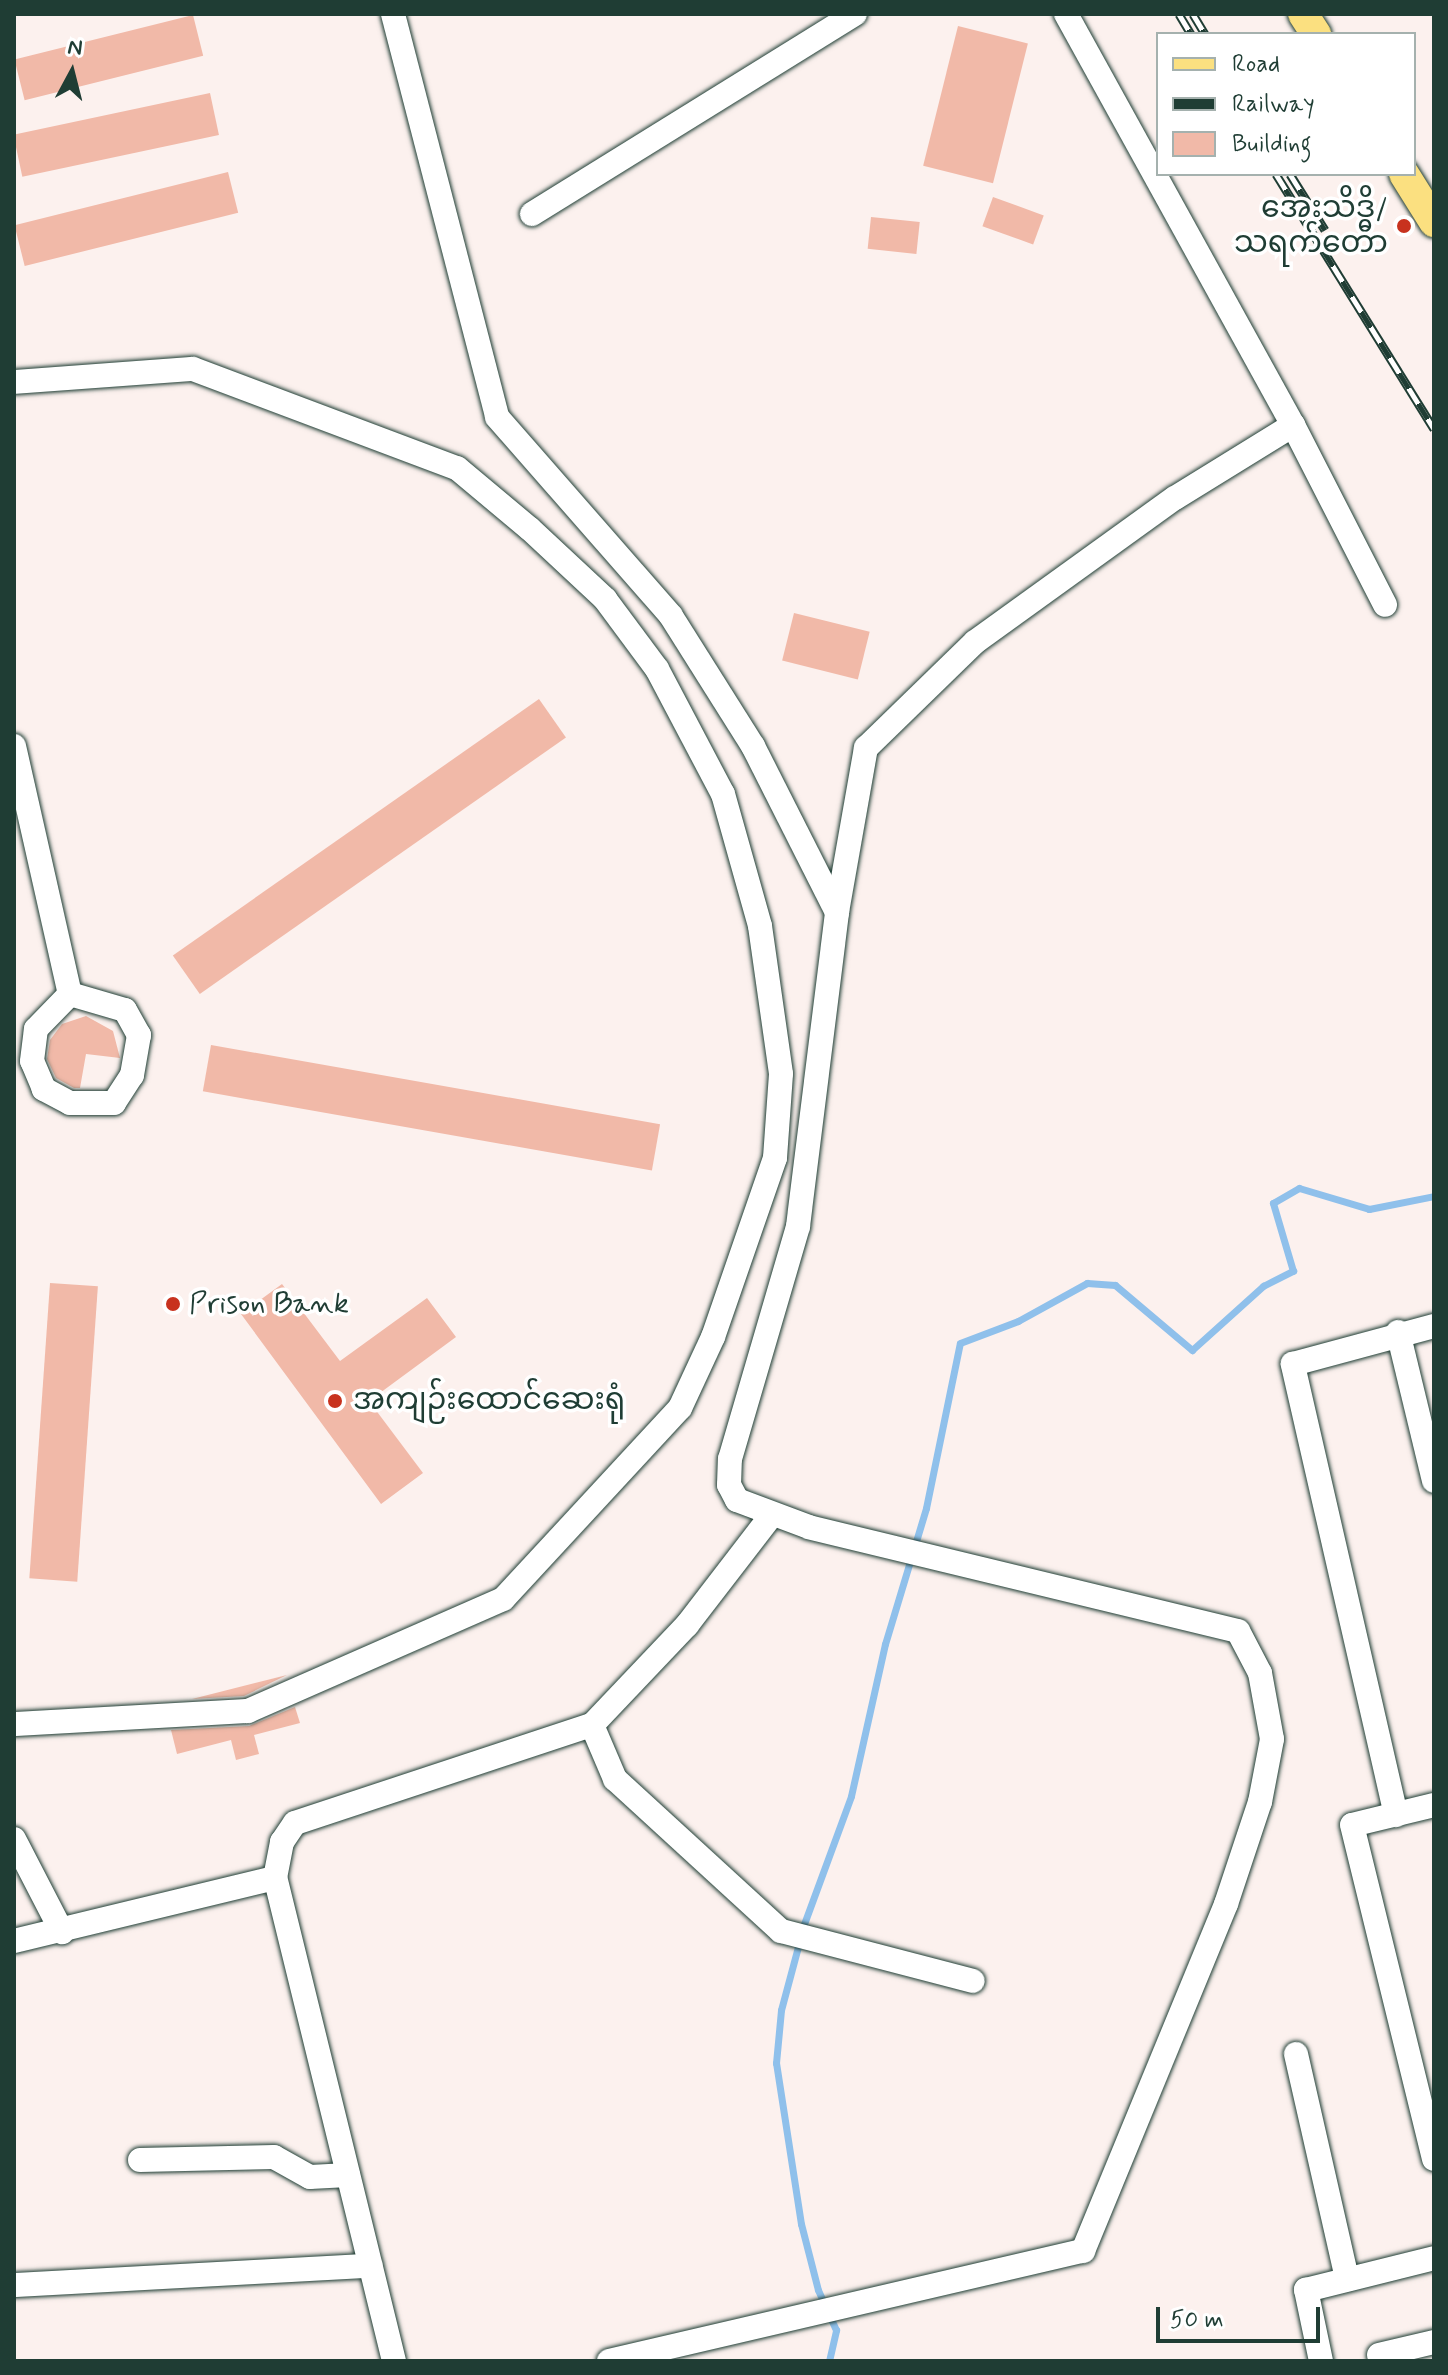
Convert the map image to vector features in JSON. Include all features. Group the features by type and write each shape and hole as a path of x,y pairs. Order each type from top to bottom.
{"main road":[{"path":"1303,14 1315,32"},
{"path":"1405,176 1434,222"}],"street":[{"path":"393,14 497,417 671,616 753,746 837,912"},
{"path":"532,214 855,14"},
{"path":"1066,14 1293,425 1385,605"},
{"path":"14,382 193,369 457,468 530,529 605,599 657,669 723,794 760,926 781,1074 775,1158 713,1337 680,1408 503,1599 248,1711 14,1724"},
{"path":"609,2361 1083,2251 1226,1904 1260,1802 1272,1739 1260,1673 1238,1631 771,1516 737,1500 729,1485 730,1459 798,1226 837,912 866,748 975,642 1175,498 1293,425"},
{"path":"14,746 70,994"},
{"path":"70,994 125,1010 139,1035 132,1075 114,1103 70,1103 44,1089 32,1061 36,1029 70,994"},
{"path":"1396,1815 1293,1364 1398,1332 1434,1326"},
{"path":"1398,1332 1434,1481"},
{"path":"394,2361 275,1878 282,1842 295,1823 592,1725 687,1625 771,1516"},
{"path":"592,1725 615,1779 781,1931 973,1981"},
{"path":"1434,1805 1352,1825 1434,2159"},
{"path":"14,1839 62,1932"},
{"path":"14,1941 62,1932 275,1878"},
{"path":"1296,2054 1347,2279"},
{"path":"140,2160 274,2157 310,2177 348,2175"},
{"path":"1321,2361 1306,2290 1434,2258"},
{"path":"14,2285 370,2266"},
{"path":"1379,2355 1434,2342"}],"building":[{"path":"193,15 203,56 25,100 14,60"},
{"path":"958,26 1028,43 993,183 923,166"},
{"path":"210,93 219,135 22,177 14,135"},
{"path":"228,172 238,213 25,266 15,225"},
{"path":"993,197 1044,215 1033,245 982,226"},
{"path":"871,217 920,222 916,254 868,249"},
{"path":"794,613 870,632 858,679 782,661"},
{"path":"539,699 566,738 200,994 173,955"},
{"path":"86,1016 113,1031 120,1058 86,1054 80,1088 74,1088 56,1078 47,1059 50,1040 62,1024"},
{"path":"211,1045 660,1124 652,1170 203,1091"},
{"path":"50,1283 98,1286 77,1582 29,1578"},
{"path":"282,1284 340,1361 427,1298 456,1337 369,1401 423,1473 381,1504 241,1314"},
{"path":"287,1675 244,1696 192,1699"},
{"path":"295,1707 300,1723 254,1735 259,1754 236,1760 231,1740 177,1754 171,1730 249,1726"}],"waterway":[{"path":"829,2361 836,2330 818,2290 801,2224 776,2063 781,2010 804,1924 851,1796 885,1644 926,1508 960,1343 1018,1321 1087,1283 1115,1285 1192,1350 1263,1286 1293,1271 1273,1203 1299,1188 1369,1209 1434,1196"}],"railway":[{"path":"1179,14 1190,32"},
{"path":"1193,14 1204,32"},
{"path":"1277,176 1434,429"},
{"path":"1291,176 1325,230"}],"place":[{"name":"အေးသိဒ္ဓိ/ သရက်တော","path":"1404,226"},
{"name":"Prison Bank","path":"173,1304"},
{"name":"အကျဉ်းထောင်ဆေးရုံ","path":"335,1401"}]}
